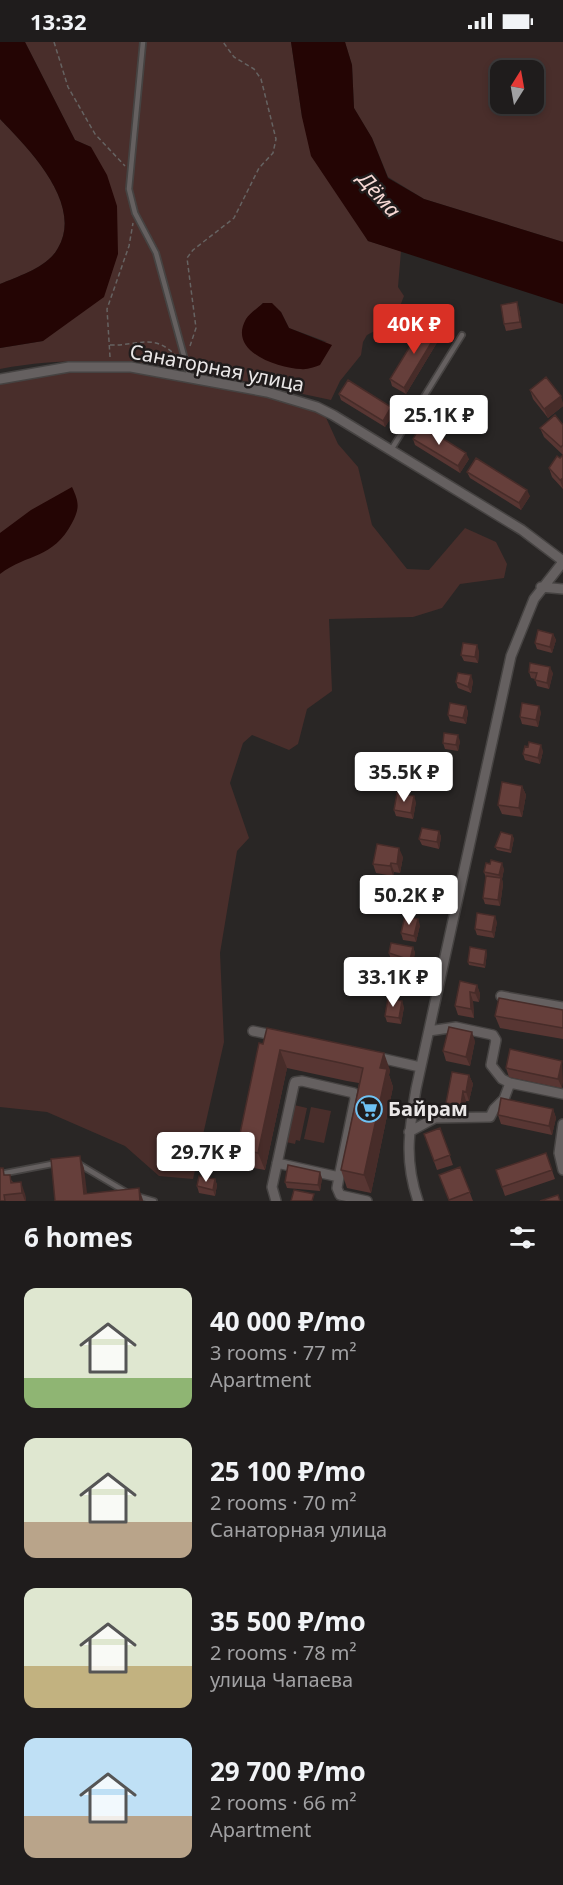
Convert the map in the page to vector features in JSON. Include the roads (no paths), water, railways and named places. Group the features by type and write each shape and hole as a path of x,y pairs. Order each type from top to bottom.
{"street":[{"name":"Санаторная улица","path":"0,379 69,367 131,367 267,392 317,407 522,530 563,562"},
{"path":"418,1201 408,1166 409,1132 420,1067 511,656 524,619 541,587 563,562"},
{"path":"541,587 563,589"},
{"path":"501,996 563,1007"},
{"path":"429,1031 456,1027 493,1035 496,1040 491,1065 502,1079 510,1083 563,1094"},
{"path":"253,1031 286,1038"},
{"path":"364,1055 420,1067"},
{"path":"276,1201 272,1187 296,1082 324,1081 350,1091 355,1096 334,1201"},
{"path":"409,1132 435,1118 490,1117 494,1109 504,1100 510,1083"},
{"path":"563,1124 559,1153 563,1170"},
{"path":"277,1163 339,1177"},
{"path":"337,1188 340,1195 367,1201"}],"lane":[{"path":"143,42 129,189 135,213 156,253 190,378"},
{"path":"391,450 462,335"},
{"path":"0,1174 62,1161"},
{"path":"69,1162 84,1164 118,1190 154,1201"}],"water":[{"path":"0,42 25,42 75,140 91,147 107,175 117,206 118,254 104,297 43,341 0,348 0,284 40,266 53,255 64,231 64,213 58,195 38,161 0,119"},
{"name":"Дёма","path":"291,42 345,42 352,65 354,108 372,138 388,178 424,199 563,242 563,304 368,241 311,156 302,117"},
{"path":"263,303 272,303 281,312 289,328 332,345 320,365 306,369 292,368 269,361 249,349 243,341 242,331 246,319"},
{"path":"72,487 77,509 65,535 48,549 0,574 0,533 31,510"}],"place":[{"name":"Байрам","path":"369,1109"}]}
